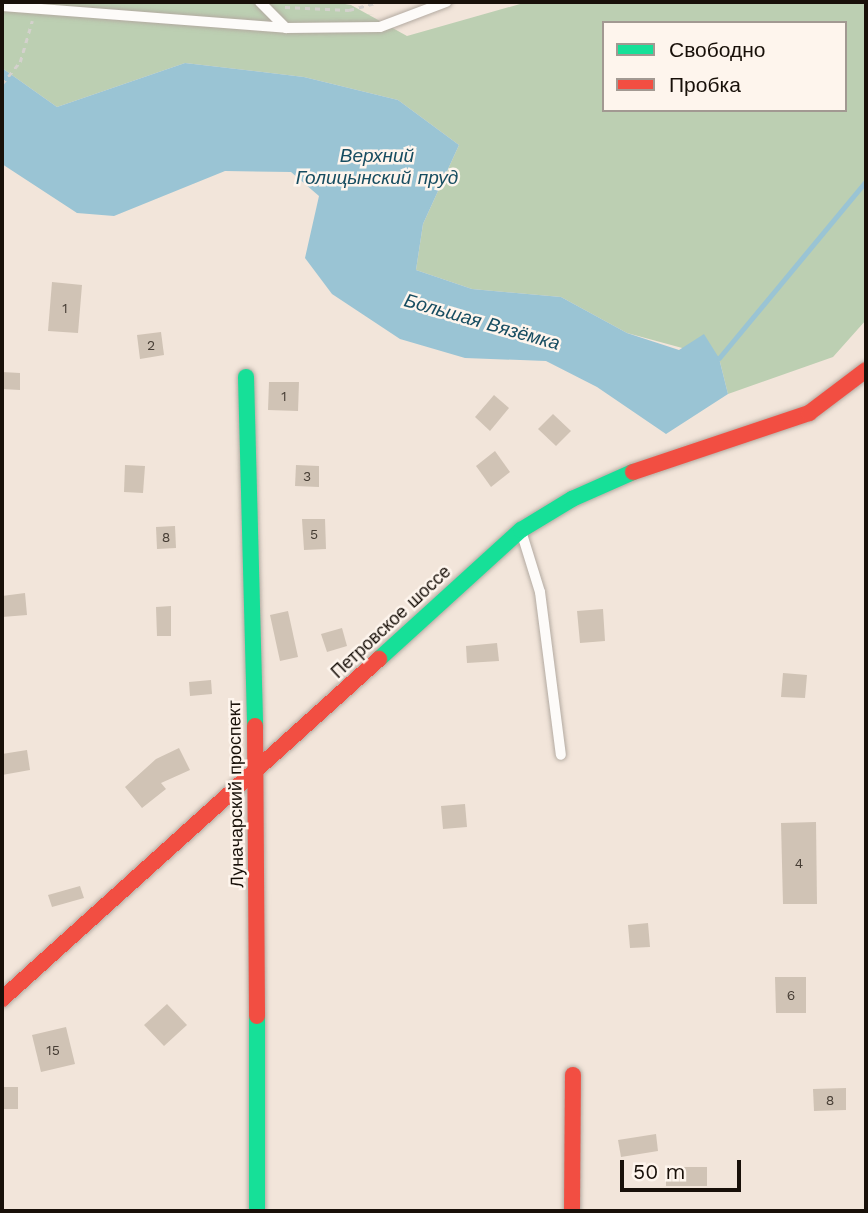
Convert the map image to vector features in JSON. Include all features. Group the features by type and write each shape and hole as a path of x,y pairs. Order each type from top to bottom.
{"street":[{"name":"Петровское шоссе","path":"2,999 256,774 521,530 572,499 636,471 809,414 866,370"},
{"name":"Луначарский проспект","path":"246,377 256,774 257,1211"},
{"path":"572,1211 573,1075"}],"lane":[{"path":"260,2 286,28"},
{"path":"2,6 35,11 286,28 380,27 446,2"},
{"path":"521,530 540,592 561,755"}],"path":[{"path":"2,84 20,62 35,11"}],"green space":[{"path":"2,2 333,2 351,5 407,36 527,2 866,2 866,320 833,357 728,394 719,358 627,333 561,297 472,289 416,270 423,224 459,145 398,100 304,77 185,63 57,107 2,68"}],"water":[{"name":"Верхний Голицынский пруд","path":"185,63 304,77 398,100 459,145 423,224 416,270 472,289 561,297 627,333 679,350 704,334 719,358 728,394 666,434 597,387 546,361 465,358 400,339 332,294 305,258 319,196 291,172 225,171 114,216 77,213 2,164 2,68 57,107"}],"building":[{"path":"52,282 82,285 78,333 48,331"},
{"path":"161,332 164,355 140,359 137,335"},
{"path":"2,372 20,373 20,390 2,389"},
{"path":"269,382 299,382 298,411 268,410"},
{"path":"494,395 509,408 490,431 475,417"},
{"path":"553,414 571,431 556,446 538,429"},
{"path":"495,451 510,472 491,487 476,466"},
{"path":"125,465 145,466 143,493 124,492"},
{"path":"296,465 319,466 319,487 295,486"},
{"path":"302,519 325,519 326,549 304,550"},
{"path":"175,526 176,548 157,549 156,527"},
{"path":"25,593 27,615 2,617 2,596"},
{"path":"171,606 171,636 157,636 156,607"},
{"path":"603,609 605,641 580,643 577,611"},
{"path":"288,611 298,657 280,661 270,615"},
{"path":"342,628 347,646 327,652 321,634"},
{"path":"497,643 499,661 467,663 466,646"},
{"path":"783,673 807,675 805,698 781,697"},
{"path":"211,680 212,694 190,696 189,682"},
{"path":"179,748 190,770 161,783 166,789 142,808 125,787 156,759"},
{"path":"27,750 30,770 2,775 2,754"},
{"path":"465,804 467,827 443,829 441,806"},
{"path":"816,822 817,904 783,904 781,823"},
{"path":"80,886 84,898 52,907 48,895"},
{"path":"648,923 650,947 630,948 628,925"},
{"path":"775,977 806,977 806,1013 776,1013"},
{"path":"167,1004 187,1025 164,1046 144,1025"},
{"path":"66,1027 75,1064 41,1072 32,1035"},
{"path":"2,1087 18,1087 18,1109 2,1109"},
{"path":"846,1088 846,1110 814,1111 813,1089"},
{"path":"656,1134 658,1151 621,1157 618,1140"},
{"path":"666,1167 707,1167 707,1186 666,1186"}],"waterway":[{"name":"Большая Вязёмка","path":"719,358 866,181"}],"traffic: fast":[{"path":"246,377 255,726"},
{"path":"379,659 521,530 572,499 633,472"},
{"path":"257,1016 257,1211"}],"traffic: jam":[{"path":"633,472 809,413 866,370"},
{"path":"2,999 379,659"},
{"path":"255,726 257,1016"},
{"path":"572,1211 573,1075"}]}
